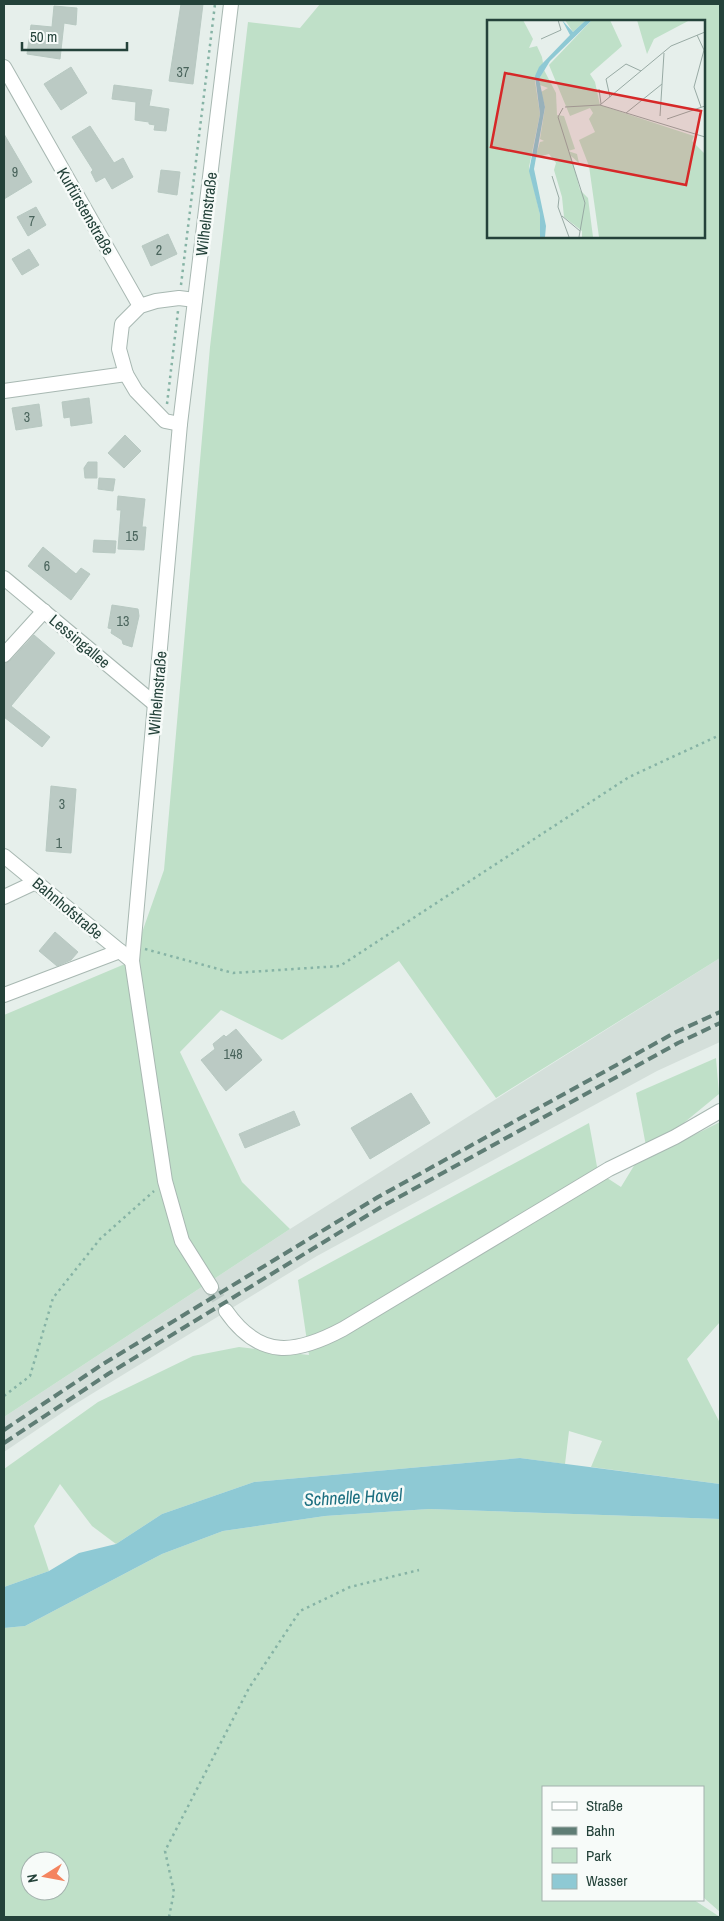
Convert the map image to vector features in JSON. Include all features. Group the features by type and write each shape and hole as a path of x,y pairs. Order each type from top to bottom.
{"street":[{"name":"Wilhelmstraße","path":"211,1287 182,1241 165,1181 132,961 180,424 231,4"},
{"name":"Kurfürstenstraße","path":"4,67 140,306"},
{"path":"180,424 165,421 136,390 126,374 119,349 122,324 140,306 156,301 179,298 195,300"},
{"path":"4,390 126,374"},
{"name":"Lessingallee","path":"4,578 156,705"},
{"path":"4,655 44,611"},
{"name":"Bahnhofstraße","path":"4,856 132,961"},
{"path":"4,897 36,882"},
{"path":"4,995 120,952"},
{"path":"226,1311 237,1326 258,1342 276,1348 297,1347 320,1341 609,1169 675,1137 720,1111"}],"path":[{"path":"133,946 233,973 340,966 628,777 720,735"},
{"path":"4,1396 30,1376 53,1298 100,1239 165,1181"},
{"path":"168,1917 174,1892 165,1851 249,1688 300,1611 350,1587 419,1570"}],"shaded area":[{"path":"720,958 720,1042 657,1071 317,1256 72,1406 4,1452 4,1417 290,1229"}],"green space":[{"path":"320,4 720,4 720,958 496,1098 399,961 282,1040 221,1010 180,1052 242,1182 290,1229 4,1417 4,1015 132,961 164,870 210,347 248,22 300,28"},
{"path":"716,1058 719,1094 663,1140 666,1149 720,1122 720,1322 687,1359 720,1423 720,1484 591,1467 602,1441 569,1431 565,1464 520,1458 254,1482 162,1514 116,1544 92,1526 60,1484 34,1526 49,1571 4,1587 4,1469 98,1402 193,1356 239,1347 309,1355 298,1280 589,1123 598,1172 621,1187 646,1146 636,1093"},
{"path":"429,1509 720,1519 720,1912 704,1898 704,1786 542,1786 542,1901 696,1901 720,1917 4,1917 4,1628 25,1626 162,1554 223,1531 325,1516"}],"water":[{"name":"Schnelle Havel","path":"520,1458 720,1484 720,1519 429,1509 325,1516 223,1531 162,1554 25,1626 4,1628 4,1587 49,1571 79,1553 116,1544 162,1514 254,1482"}],"building":[{"path":"181,4 203,4 193,84 169,81"},
{"path":"54,6 77,8 76,25 64,23 60,59 27,54 31,25 52,27"},
{"path":"71,67 87,93 61,110 44,84"},
{"path":"114,85 152,90 149,106 169,109 166,131 154,130 155,125 135,120 136,102 112,99"},
{"path":"90,126 114,163 123,158 133,177 112,189 105,177 96,182 91,172 93,170 72,137"},
{"path":"4,134 32,182 4,199"},
{"path":"161,170 180,172 177,195 158,192"},
{"path":"36,207 46,225 28,236 17,217"},
{"path":"168,234 177,254 151,266 142,246"},
{"path":"29,249 39,265 22,275 12,259"},
{"path":"89,398 92,423 71,426 70,417 64,418 62,402"},
{"path":"39,404 42,426 16,430 12,408"},
{"path":"125,435 141,451 124,468 108,453"},
{"path":"88,462 97,462 97,478 85,478 84,468"},
{"path":"99,478 115,479 113,491 98,489"},
{"path":"118,496 145,499 142,527 146,527 144,550 118,549 121,510 117,510"},
{"path":"94,540 116,541 115,553 93,552"},
{"path":"43,547 76,574 81,568 90,574 71,600 28,566"},
{"path":"112,605 138,609 139,616 132,647 123,644 122,640 111,633 112,629 108,628"},
{"path":"34,635 55,653 11,706 50,737 42,747 4,717 4,664 10,661"},
{"path":"51,786 76,789 71,853 46,851"},
{"path":"55,932 78,952 71,960 57,966 39,951"},
{"path":"236,1029 262,1060 226,1091 201,1060 215,1049 213,1044 224,1035 226,1037"},
{"path":"411,1093 430,1123 370,1159 351,1128"},
{"path":"294,1111 300,1125 245,1148 239,1134"}],"tunnel":[{"path":"211,1287 226,1311"}],"railway":[{"path":"4,1430 103,1364 378,1197 676,1032 720,1012"},
{"path":"4,1443 108,1374 381,1207 678,1043 720,1023"}]}
